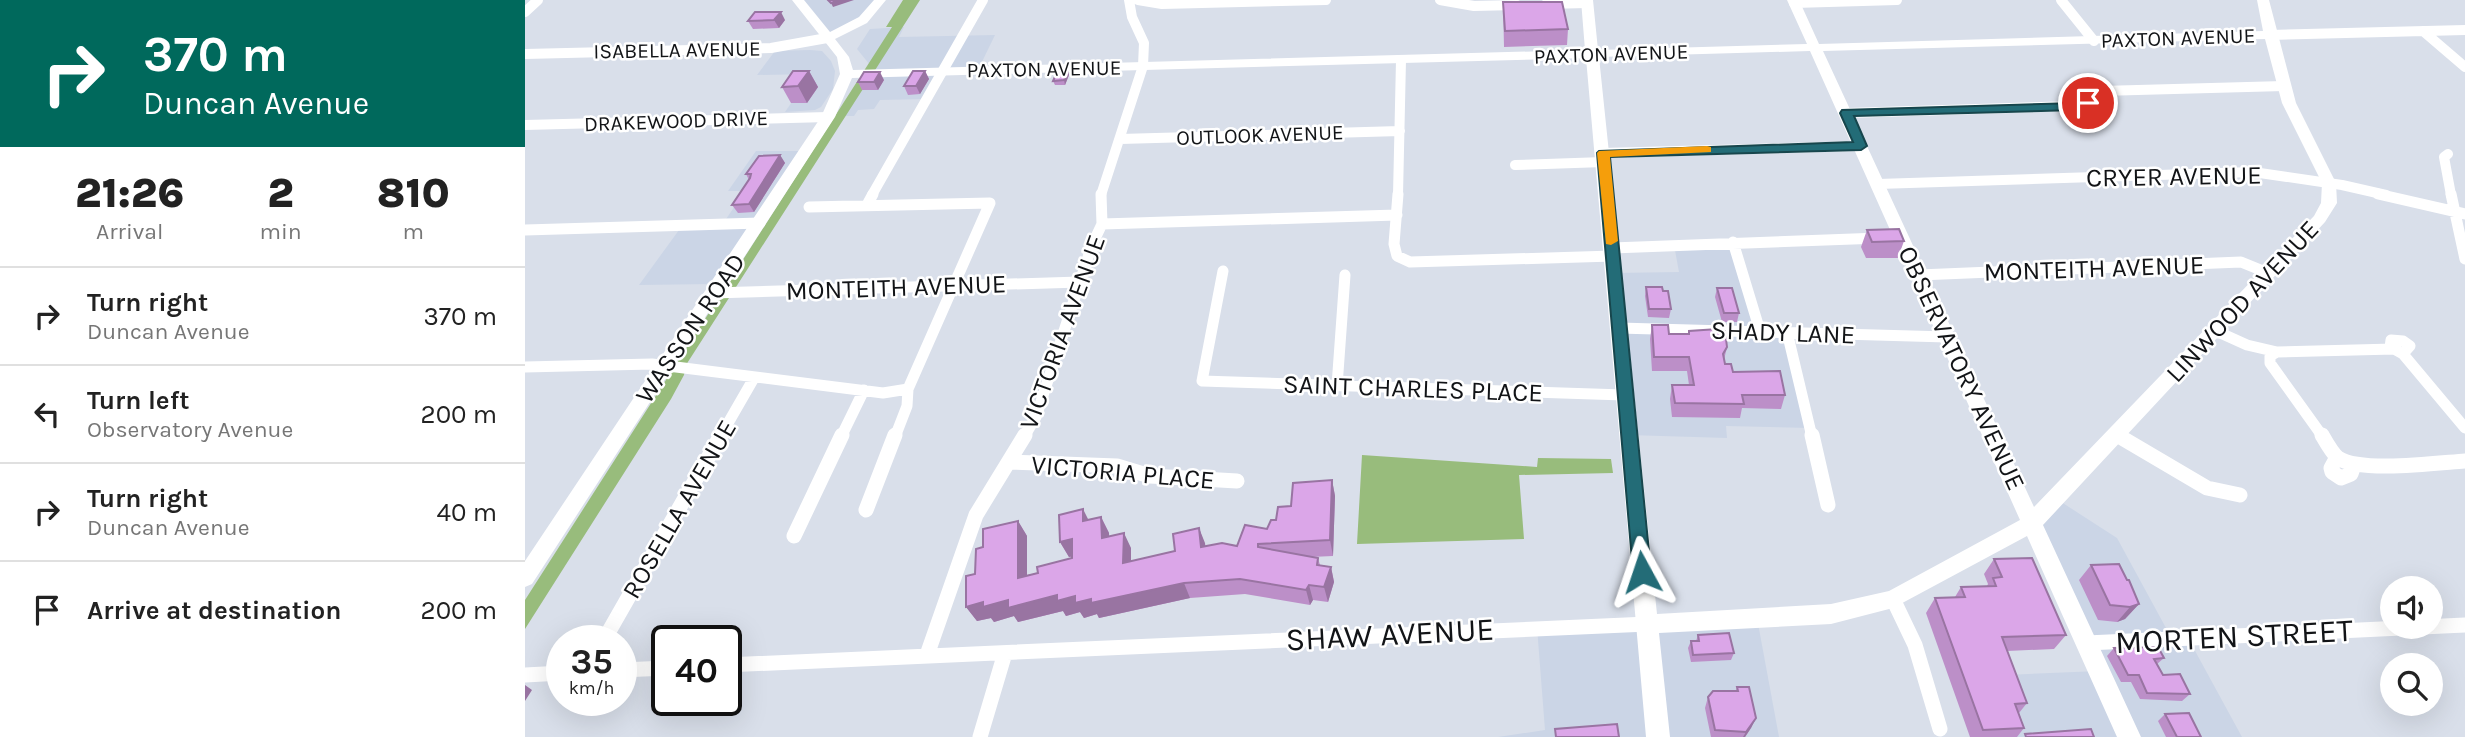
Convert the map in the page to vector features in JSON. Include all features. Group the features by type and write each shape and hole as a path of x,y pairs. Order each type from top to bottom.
{"street":[{"path":"525,12 538,0"},
{"path":"798,0 843,57 847,74"},
{"path":"827,38 863,20 880,0"},
{"path":"867,205 983,0"},
{"name":"VICTORIA AVENUE","path":"927,655 976,515 1036,417 1102,224 1101,194 1147,47 1130,14 1129,0"},
{"path":"1138,0 1162,4 1326,0"},
{"path":"1440,0 1474,6 1587,1 1658,737"},
{"path":"1794,1 1897,0"},
{"path":"2061,0 2094,41"},
{"path":"2263,0 2288,103 2329,183"},
{"name":"OBSERVATORY AVENUE","path":"1794,1 2129,737"},
{"path":"1135,21 1144,12 1162,4"},
{"name":"PAXTON AVENUE","path":"847,74 2465,30"},
{"path":"2423,31 2465,66"},
{"name":"ISABELLA AVENUE","path":"525,54 771,48 827,38"},
{"path":"1401,60 1395,251 1404,260 1612,252 1733,242 1902,237"},
{"name":"WASSON ROAD","path":"525,578 828,117 847,74"},
{"path":"1847,113 2077,106 2088,103 2094,94 2101,91 2284,86"},
{"name":"DRAKEWOOD DRIVE","path":"525,125 828,117"},
{"name":"OUTLOOK AVENUE","path":"1120,139 1400,131"},
{"path":"1515,164 1861,146"},
{"path":"2448,154 2444,157 2444,163 2459,212 2465,259"},
{"name":"CRYER AVENUE","path":"1878,184 2253,172 2329,183 2459,212"},
{"name":"LINWOOD AVENUE","path":"2032,523 2216,331 2325,212 2331,196 2329,183"},
{"path":"809,206 990,203 908,389 907,406 866,510"},
{"path":"1102,224 1397,215"},
{"path":"525,230 760,223"},
{"path":"1733,242 1760,331"},
{"name":"MONTEITH AVENUE","path":"1919,275 2241,262 2268,273"},
{"path":"1202,381 1223,271"},
{"path":"1337,386 1345,275"},
{"name":"MONTEITH AVENUE","path":"713,293 1080,282"},
{"name":"SHADY LANE","path":"1619,328 1947,337"},
{"path":"2216,331 2274,358 2390,348 2403,354 2465,428"},
{"path":"1787,332 1828,505"},
{"path":"2274,358 2337,457 2331,468 2332,472 2341,478 2351,474 2354,465 2465,461"},
{"path":"525,367 665,365 864,390 896,393 908,389"},
{"name":"ROSELLA AVENUE","path":"613,625 754,378"},
{"name":"SAINT CHARLES PLACE","path":"1202,381 1624,394"},
{"path":"794,536 864,390"},
{"path":"2115,435 2182,476 2207,488 2240,495"},
{"name":"VICTORIA PLACE","path":"1009,462 1117,466 1150,477 1237,481"},
{"name":"SHAW AVENUE","path":"742,664 1831,614 1893,599 2032,523"},
{"path":"1893,599 1920,666 1940,729"},
{"name":"MORTEN STREET","path":"2087,643 2465,625"},
{"path":"980,737 1005,653"},
{"path":"525,675 546,674"}],"shaded area":[{"path":"798,0 880,0 873,10 827,38"},
{"path":"904,27 899,37 995,35 978,70 942,72 927,99 880,100 874,109 858,110 854,116 838,116 870,65 857,49 870,29"},
{"path":"775,51 822,51 831,61 835,71 833,89 821,107 815,110 785,112 811,74 757,75"},
{"path":"756,151 801,151 713,284 639,285 679,230 720,228 745,191 728,191"},
{"path":"1733,242 1760,331 1787,332 1810,428 1726,426 1727,438 1629,435 1614,273 1679,272 1674,245"},
{"path":"2055,498 2117,538 2172,639 2188,638 2242,737 2014,737 2023,722 2005,675 2099,671 2032,523"},
{"path":"1757,618 1779,737 1498,737 1545,730 1537,627"}],"green space":[{"path":"903,0 920,0 686,365 684,375 671,399 525,629 525,600 892,27 886,27"},
{"path":"1362,455 1537,467 1538,458 1611,459 1613,473 1519,475 1524,539 1357,544"}],"building":[{"path":"1503,2 1562,2 1568,29 1505,31"},
{"path":"755,12 781,12 774,20 748,21"},
{"path":"793,71 809,71 798,86 782,87"},
{"path":"913,71 925,71 916,86 904,86"},
{"path":"1068,71 1064,80 1053,81 1057,72"},
{"path":"864,72 880,72 874,82 858,82"},
{"path":"780,155 749,204 732,205 750,178 751,174 746,174 759,156"},
{"path":"1899,229 1904,241 1872,242 1867,230"},
{"path":"1646,287 1662,287 1663,291 1668,291 1671,309 1649,309"},
{"path":"1717,288 1732,288 1739,313 1724,313"},
{"path":"1652,325 1668,325 1669,334 1718,329 1725,331 1725,364 1731,364 1733,372 1780,371 1785,395 1742,395 1744,404 1675,403 1672,385 1694,385 1689,357 1654,357"},
{"path":"1332,480 1330,540 1258,544 1258,547 1318,558 1317,565 1331,567 1324,587 1309,585 1306,590 1240,579 1184,583 1091,603 1091,599 1075,603 1075,596 1057,601 1057,595 1008,608 1008,600 983,607 983,602 966,607 966,576 975,574 976,549 983,547 983,529 1018,521 1018,578 1038,573 1037,567 1072,558 1072,539 1060,542 1059,515 1083,509 1083,521 1101,517 1102,538 1124,533 1123,563 1175,551 1173,534 1199,528 1201,547 1222,543 1237,546 1245,525 1267,529 1271,520 1276,520 1278,507 1291,506 1293,483"},
{"path":"2032,558 2066,635 2002,637 2027,703 2015,704 2024,728 1983,730 1935,598 1965,597 1961,587 1996,586 1993,578 2002,577 1994,559"},
{"path":"2119,564 2139,604 2130,607 2110,605 2091,565"},
{"path":"1729,633 1734,653 1693,655 1691,641 1699,641 1698,635"},
{"path":"2158,647 2164,658 2154,659 2163,675 2180,674 2190,694 2147,693 2139,675 2128,675 2114,648"},
{"path":"1737,687 1749,687 1756,718 1746,732 1715,730 1708,697 1713,691 1738,691"},
{"path":"2189,713 2201,737 2177,737 2165,714"},
{"path":"1617,724 1619,737 1556,737 1555,729"},
{"path":"2091,729 2094,737 2026,737 2025,734"}],"slow traffic":[{"path":"1611,241 1603,153 1707,150"}],"route":[{"path":"1642,572 1603,153 1861,146 1847,113 2077,106 2088,103"}]}
